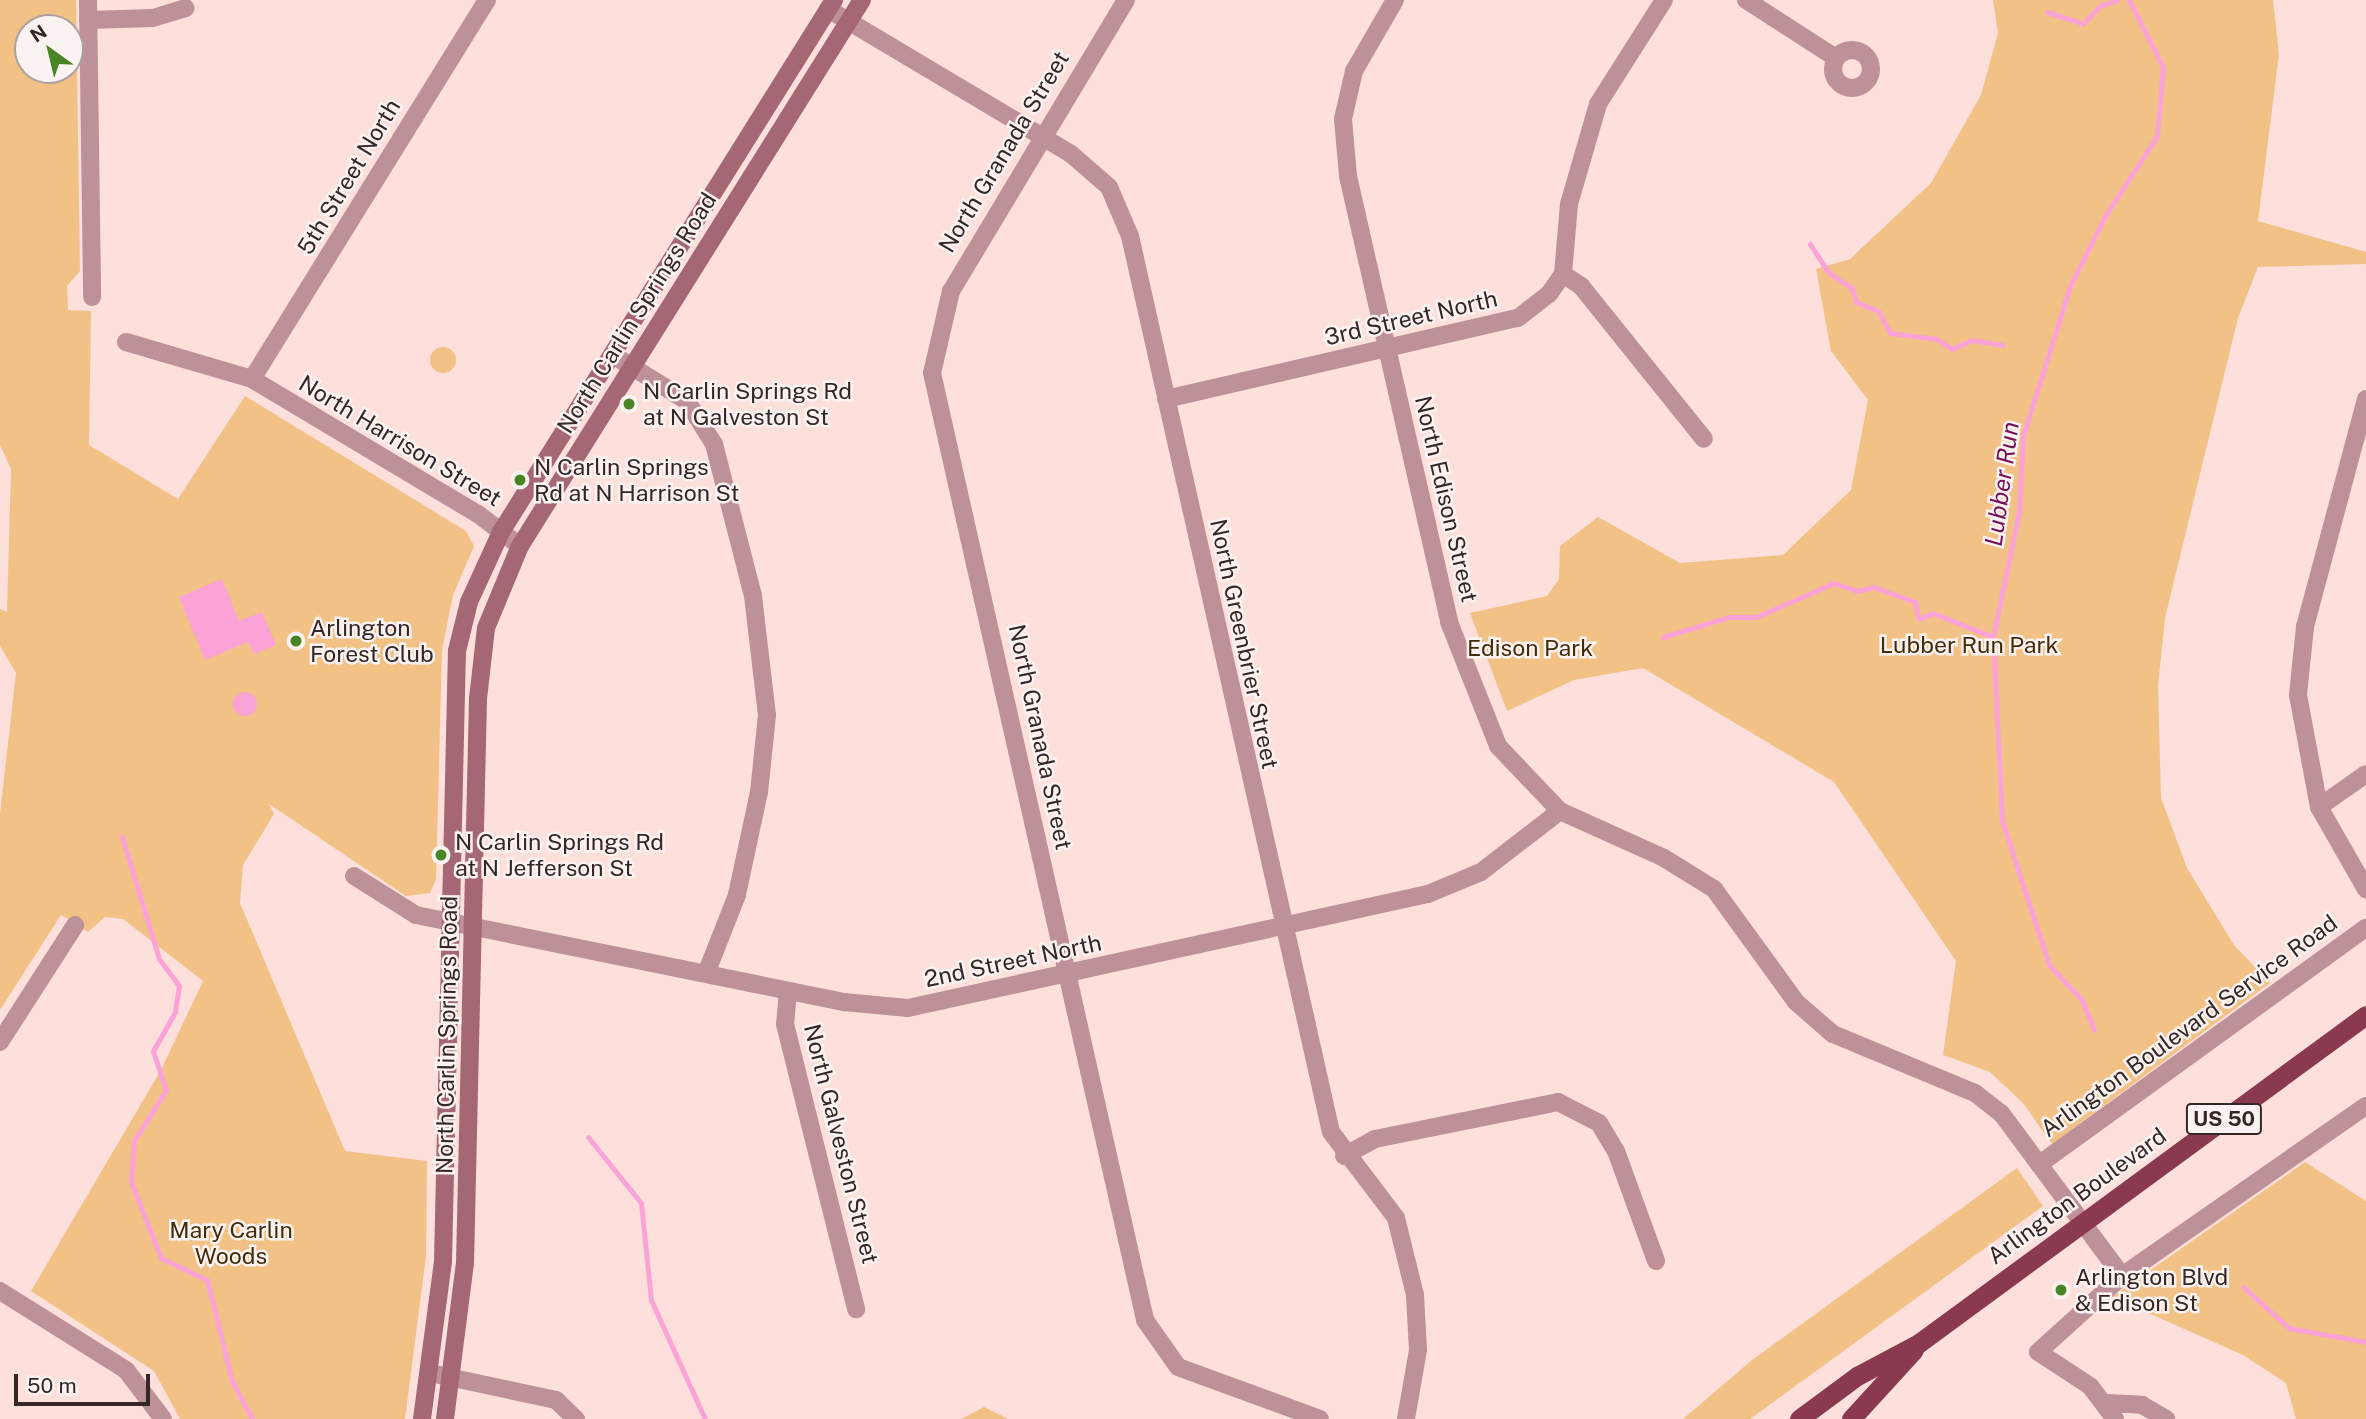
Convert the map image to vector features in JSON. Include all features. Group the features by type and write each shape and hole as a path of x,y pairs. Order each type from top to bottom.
{"highway":[{"name":"Arlington Boulevard","path":"1799,1419 1857,1376 1919,1343 2082,1222 2363,1022"},
{"name":"Arlington Boulevard","path":"1852,1419 1919,1343"}],"main road":[{"name":"North Carlin Springs Road","path":"445,1419 453,1377 465,1263 482,654 494,601 520,546 862,0"},
{"name":"North Carlin Springs Road","path":"422,1419 443,1261 457,651 473,591 501,532 831,5"}],"street":[{"path":"88,0 92,297"},
{"name":"5th Street North","path":"252,379 487,0"},
{"name":"North Granada Street","path":"1126,0 1039,137 951,291 932,373 1145,1320 1178,1367 1320,1419"},
{"name":"North Edison Street","path":"1395,0 1354,71 1343,119 1348,176 1467,682 1498,746 1560,811 1692,873 1735,911 1813,1018 1855,1047 1975,1093 2001,1113 2041,1163 2122,1276"},
{"path":"1664,0 1598,104 1569,204 1563,274 1581,286 1704,439"},
{"path":"1746,0 1836,58"},
{"name":"North Greenbrier Street","path":"831,5 849,22 1039,137 1109,187 1130,236 1281,928 1331,1132 1344,1156 1396,1218 1415,1295 1418,1350 1406,1419"},
{"path":"88,20 153,18 186,8"},
{"name":"3rd Street North","path":"1166,399 1518,318 1563,274"},
{"name":"North Harrison Street","path":"126,342 252,379 520,546"},
{"path":"613,355 687,401 714,444 753,596 767,715 759,792 737,895 707,971"},
{"path":"2366,399 2305,627 2298,695 2319,807 2366,889"},
{"path":"2319,807 2366,774"},
{"name":"2nd Street North","path":"354,876 416,915 475,924 707,971 788,991 908,1008 1428,894 1481,872 1560,811"},
{"path":"0,1042 75,925"},
{"name":"Arlington Boulevard Service Road","path":"2041,1163 2366,928"},
{"name":"North Galveston Street","path":"788,991 785,1024 856,1309"},
{"path":"1344,1156 1375,1139 1517,1105 1558,1102 1599,1123 1611,1141 1656,1261"},
{"path":"2115,1419 2107,1402 2038,1352 2122,1276 2366,1106"},
{"path":"0,1291 126,1370 163,1419"},
{"path":"430,1373 556,1400 576,1419"},
{"path":"2107,1402 2142,1405 2166,1419"}],"green space":[{"name":"Mary Carlin Woods","path":"0,0 76,0 76,14 14,14 14,84 77,84 80,271 67,286 68,310 91,311 89,445 178,499 245,396 466,531 474,546 453,595 442,650 436,879 430,893 406,896 269,804 274,814 243,865 240,903 345,1151 427,1161 426,1256 405,1419 180,1419 154,1371 31,1291 161,1070 203,981 123,919 105,917 88,932 61,915 0,1010 0,814 16,673 0,646 0,609 7,612 11,469 0,445"},
{"name":"Lubber Run Park","path":"1993,0 2273,0 2279,54 2258,221 2366,252 2366,264 2258,267 2238,318 2165,618 2158,686 2161,798 2187,868 2234,945 2270,983 2052,1144 2023,1103 1990,1072 1943,1055 1956,961 1834,782 1643,668 1574,680 1507,711 1470,613 1547,596 1559,579 1560,546 1598,517 1680,563 1783,555 1851,490 1868,400 1831,351 1816,269 1850,259 1931,183 1981,95 1998,33"},
{"path":"443,347 453,350 456,360 453,370 443,373 433,370 430,360 433,350"},
{"path":"2305,1162 2366,1201 2366,1419 2296,1419 2286,1383 2243,1355 2112,1297"},
{"path":"2017,1168 2043,1206 1750,1419 1683,1419 1752,1360"},
{"path":"984,1407 1008,1419 961,1419"}],"shaded area":[{"path":"222,579 239,621 262,612 276,645 254,654 248,642 205,660 179,597"},
{"path":"245,692 253,696 257,704 253,712 245,716 237,712 233,704 237,696"}],"waterway":[{"path":"2047,12 2083,24 2100,6 2117,0"},
{"name":"Lubber Run","path":"2094,1030 2082,1000 2049,965 2002,820 1993,637 2019,512 2023,436 2070,286 2105,216 2157,136 2163,67 2129,0"},
{"path":"1810,244 1828,272 1852,288 1856,302 1878,311 1890,333 1937,339 1952,349 1971,340 2003,345"},
{"path":"1663,637 1729,617 1756,617 1834,583 1857,591 1874,587 1915,602 1919,619 1933,613 1993,637"},
{"path":"122,837 159,959 179,986 175,1012 153,1051 166,1090 134,1141 131,1182 161,1258 207,1280 232,1381 252,1419"},
{"path":"588,1137 641,1203 651,1300 705,1419"},
{"name":"Lubber Run","path":"2243,1287 2289,1328 2366,1342"}],"place":[{"name":"N Carlin Springs Rd at N Galveston St","path":"629,404"},
{"name":"N Carlin Springs Rd at N Harrison St","path":"520,480"},
{"name":"Arlington Forest Club","path":"296,641"},
{"name":"N Carlin Springs Rd at N Jefferson St","path":"441,855"},
{"name":"Arlington Blvd & Edison St","path":"2061,1290"}],"park label":[{"name":"Edison Park","path":"1530,648"}]}
